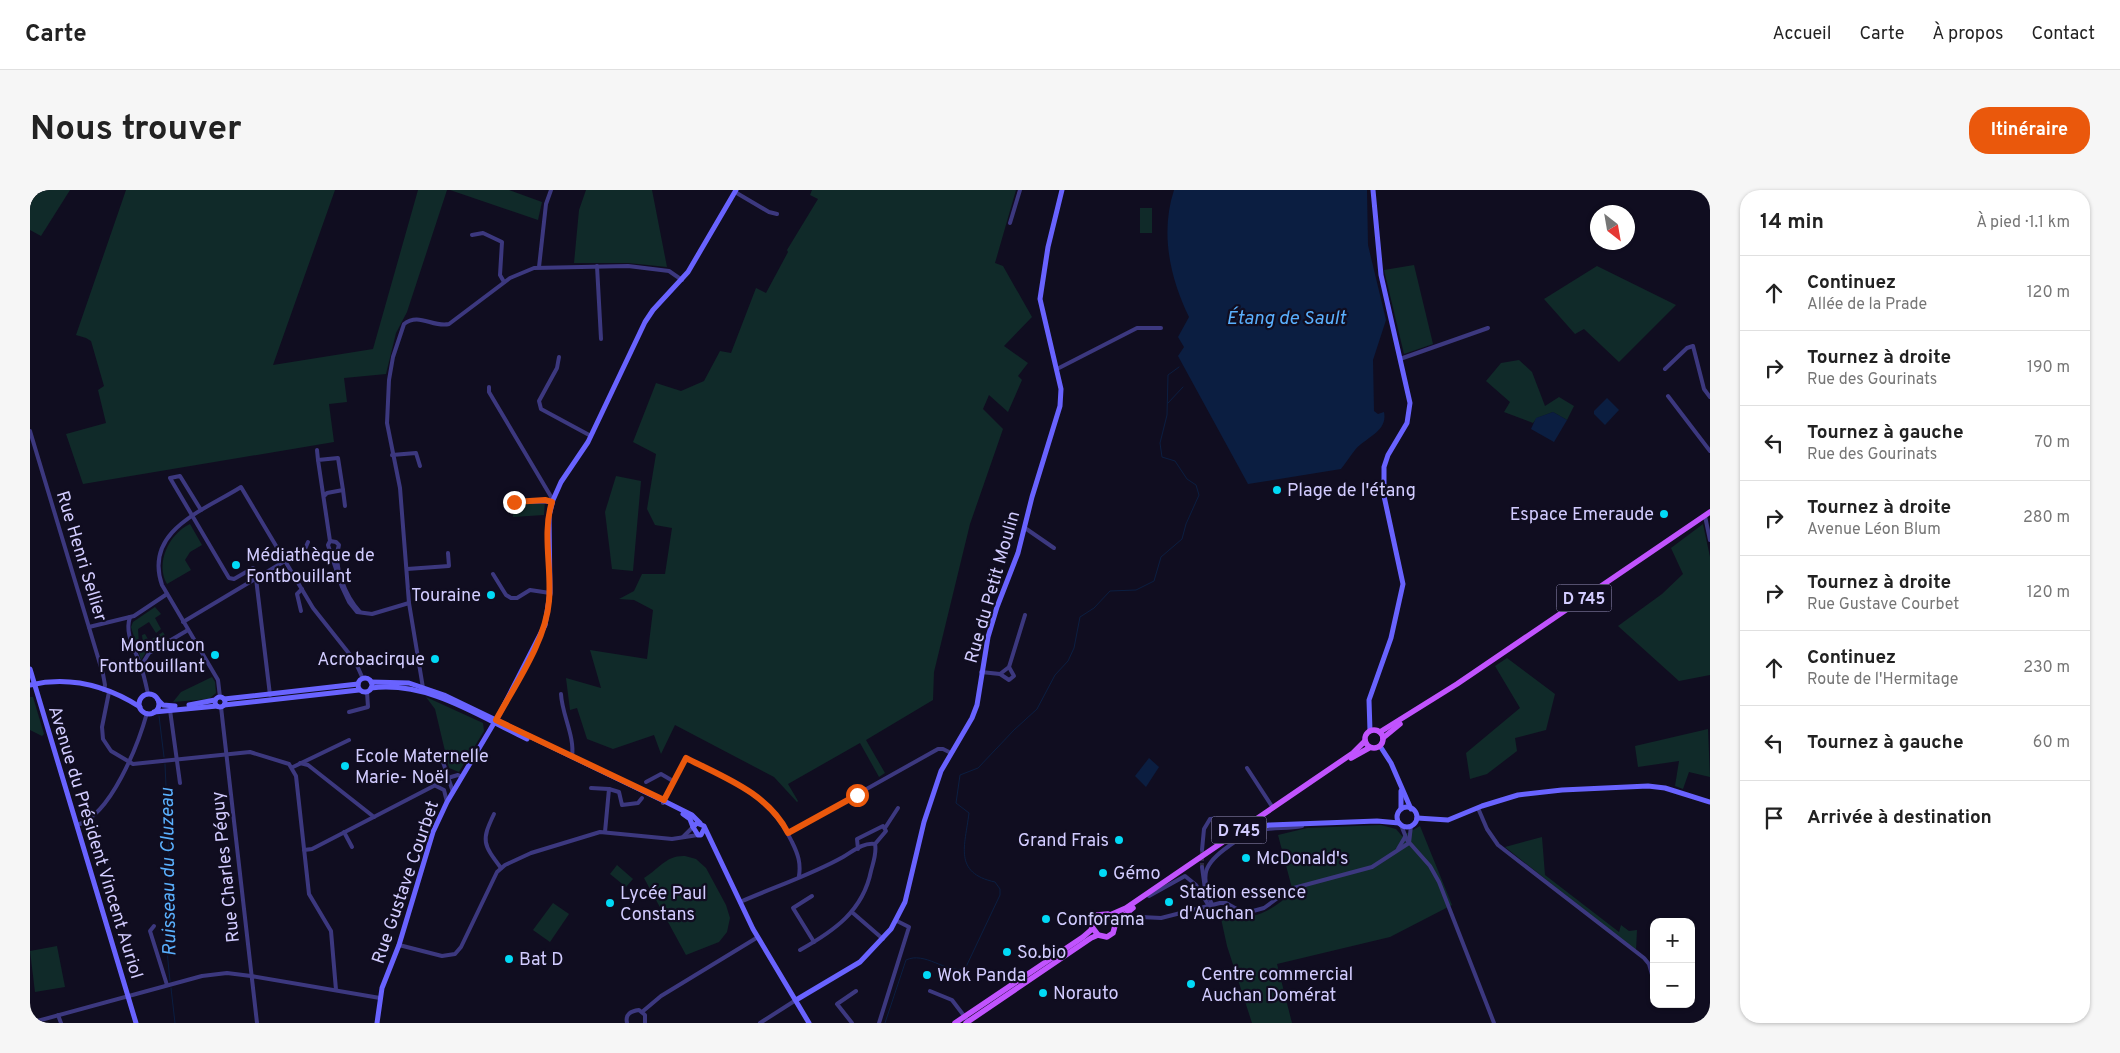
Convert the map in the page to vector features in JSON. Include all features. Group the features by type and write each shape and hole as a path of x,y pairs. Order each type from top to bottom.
{"main road":[{"name":"Rue du Petit Moulin","path":"796,1000 854,966 884,939 897,921 909,891 918,844 931,797 951,753 972,718 977,705 981,672 997,607 1018,553 1032,498 1060,406 1061,389 1040,299 1046,256 1062,190"},
{"path":"1373,190 1381,275 1409,395 1410,410 1404,429 1388,455 1383,479 1384,496 1400,562 1402,590 1391,638 1369,700 1370,731 1365,736 1365,741 1370,748 1375,749 1380,746"},
{"name":"Rue Gustave Courbet","path":"377,1023 380,998 434,832 452,792 495,721 545,625 550,593 549,516 561,482 591,436 645,322 653,310 682,280 736,191"},
{"name":"D 745","path":"1382,735 1707,514"},
{"name":"Avenue du Président Vincent Auriol","path":"30,669 32,685 38,695 136,1023"},
{"path":"32,685 59,680 106,691 132,702 146,713 358,684 363,678 371,682 422,688 572,757 664,802 686,815 699,835 714,846"},
{"path":"369,690 371,682"},
{"path":"358,684 359,690"},
{"path":"132,702 148,694 154,695 163,705 172,706 394,687 422,688"},
{"path":"30,692 38,695"},
{"path":"140,707 141,699"},
{"path":"154,712 158,707 158,700"},
{"path":"495,721 692,815 700,823 714,846 758,937 809,1023"},
{"path":"1370,731 1382,735 1380,746 1391,763 1401,788 1417,818"},
{"name":"D 745","path":"1116,922 1149,896 1353,753 1365,741"},
{"name":"D 745","path":"1110,915 1126,908 1212,849 1370,748"},
{"path":"1417,818 1448,820 1500,800 1535,792 1648,786 1665,788 1710,802"},
{"path":"1400,824 1398,814 1402,809 1401,788"},
{"path":"1402,809 1411,809"},
{"path":"1244,831 1269,825 1377,821 1412,826 1417,818"},
{"path":"693,827 700,823"},
{"path":"699,835 704,829"},
{"path":"955,1023 966,1020 1091,938 1098,935 1110,935 1115,930 1116,922 1110,915 1105,913 1097,915 1092,927 1083,937 966,1020"},
{"path":"1092,927 1098,935"},
{"path":"800,1007 813,1023"}],"street":[{"path":"539,267 546,204 551,190"},
{"path":"1010,224 1020,190"},
{"path":"736,191 768,212 777,214"},
{"path":"472,235 483,233 502,242 500,275 504,282"},
{"path":"597,266 601,339"},
{"path":"422,688 409,603 400,488 387,423 389,380 396,347 404,324 416,319 441,326 449,324 504,282 522,272 539,267 628,266 669,271 682,280"},
{"path":"1057,369 1137,328 1161,328"},
{"path":"1400,359 1488,328"},
{"path":"1665,369 1687,348 1693,346 1704,389 1710,397"},
{"path":"559,357 557,368 539,401 541,409 591,436"},
{"path":"489,387 513,434 553,501"},
{"path":"1668,396 1710,450"},
{"name":"Rue Henri Sellier","path":"30,431 89,627 106,691"},
{"path":"317,450 330,541 328,547 342,587 352,608 361,613 381,612 409,603"},
{"path":"392,455 416,453 420,466"},
{"path":"318,460 338,458 345,506"},
{"path":"202,510 180,476 171,476 170,481 228,578 234,579 253,568 256,578 270,695"},
{"name":"Rue Charles Péguy","path":"256,1023 218,680 159,578 161,548 172,530 191,516 241,487 285,561"},
{"path":"324,496 327,493 343,490"},
{"path":"506,508 514,502 553,501"},
{"path":"1707,514 1710,540"},
{"path":"1025,528 1054,548"},
{"path":"330,541 336,542 339,546 335,557 339,572 352,601 361,613"},
{"path":"183,622 305,549 308,542"},
{"path":"407,569 449,566 448,553"},
{"path":"285,561 313,608 358,665 363,678"},
{"path":"494,574 506,595 511,598 517,598 530,590 550,593"},
{"path":"301,611 297,594 302,589"},
{"path":"89,627 125,616 130,617 167,594"},
{"path":"1000,674 1009,667 1025,615"},
{"path":"130,617 127,626 129,636 141,666 148,694"},
{"path":"141,666 148,653 188,630"},
{"path":"981,672 1000,674 1009,680 1014,676 1009,667"},
{"path":"349,712 368,707 369,690"},
{"path":"106,691 102,727 103,739 111,751 129,762 137,764 226,754 259,753 285,762 293,767 296,776 310,897 331,931 336,990"},
{"path":"561,694 562,707 573,747 572,757"},
{"path":"170,710 180,783"},
{"path":"77,825 93,818 126,771 146,713"},
{"path":"293,767 308,758 349,740"},
{"path":"788,833 938,749 943,748 951,753"},
{"path":"679,754 758,797 777,815 799,856 800,876"},
{"path":"441,756 452,792"},
{"path":"308,758 308,765"},
{"path":"664,802 686,758"},
{"path":"300,763 308,765 374,817"},
{"path":"1248,768 1274,809"},
{"path":"646,782 661,774 673,781"},
{"path":"304,850 344,832 448,779 458,775 462,777"},
{"path":"434,786 444,790 447,802"},
{"path":"591,788 609,789 619,792 622,805 638,803 642,798"},
{"path":"605,832 609,789"},
{"path":"800,950 827,935 853,912 870,880 875,844 878,838 886,831 885,828 898,808"},
{"path":"1478,808 1487,829 1498,845 1644,958 1650,968"},
{"path":"494,814 485,833 484,840 501,868"},
{"path":"1202,850 1205,825 1210,819 1218,818 1226,824 1227,833 1212,849"},
{"path":"1206,891 1205,880 1209,862 1239,839 1261,830 1311,824"},
{"path":"1400,824 1409,843 1430,866 1439,882 1494,1023"},
{"path":"858,849 857,839 881,826 885,828"},
{"path":"1141,917 1161,918 1210,905 1226,903 1242,912 1264,908 1290,889 1372,867 1409,843 1412,826"},
{"path":"683,837 693,827"},
{"path":"344,832 352,847"},
{"path":"398,945 442,956 450,956 458,952 493,878 501,868 531,853 605,832 672,839 699,835"},
{"path":"1397,850 1405,837"},
{"path":"740,902 800,876 819,870 866,844 875,844"},
{"path":"1202,867 1202,883 1210,905"},
{"path":"1149,896 1185,876 1196,885 1210,905"},
{"path":"812,896 793,908 814,942"},
{"path":"853,912 884,939"},
{"path":"879,1023 909,927 897,921"},
{"path":"154,926 150,931 167,985"},
{"path":"642,1012 661,996 758,937"},
{"path":"30,1023 208,974 227,973 251,976 380,998"},
{"path":"852,1023 837,1004 856,991"},
{"path":"930,991 952,1000 966,1020"},
{"path":"760,1023 796,1000"},
{"path":"627,1023 627,1015 639,1010 646,1019 645,1023"},
{"path":"58,1015 61,1023"}],"green space":[{"path":"30,190 70,190 41,236 30,230"},
{"path":"126,190 335,190 273,365 373,349 418,190 447,190 407,312 396,333 386,374 344,378 347,402 329,404 334,442 83,484 66,434 106,423 98,390 104,386 91,341 76,335"},
{"path":"450,190 509,190 542,202 538,220"},
{"path":"586,190 652,190 667,267 628,263 574,263 579,210"},
{"path":"812,190 1016,190 995,263 1003,266 1032,317 1004,346 1028,363 1018,376 1022,380 1008,412 989,395 983,409 1003,429 970,524 934,672 933,700 866,740 885,773 879,777 860,743 788,784 797,802 774,777 675,725 661,754 654,735 613,749 587,739 577,708 570,710 566,678 601,688 590,650 647,659 653,610 634,600 619,599 634,591 642,574 665,574 672,528 655,525 647,509 656,454 633,442 656,383 681,391 704,381 720,351 731,353 756,288 766,293 788,252 787,250 818,199 810,195"},
{"path":"1140,208 1152,208 1152,233 1140,233"},
{"path":"1414,265 1433,344 1404,354 1384,270"},
{"path":"1597,266 1676,305 1619,362 1584,329 1575,334 1544,299"},
{"path":"1519,360 1532,372 1545,406 1559,397 1574,406 1567,420 1553,412 1537,418 1533,423 1504,412 1510,402 1486,381 1501,363"},
{"path":"616,476 641,481 633,571 612,569 605,512"},
{"path":"545,501 544,515 513,517 513,504"},
{"path":"190,524 202,545 190,552 185,560 191,570 167,584 163,567 163,558 166,550 176,535"},
{"path":"1703,524 1710,557 1710,675 1679,681 1618,626 1662,594 1683,574 1671,548"},
{"path":"155,607 161,614 155,618 161,629 156,633 149,622 138,629 139,644 143,644 142,635 145,634 149,641 163,632 166,637 150,646 141,660 131,627 133,622"},
{"path":"1507,658 1555,694 1546,730 1515,738 1517,751 1487,774 1470,779 1466,753 1520,708 1495,666"},
{"path":"212,677 215,682 216,693 209,699 173,702 181,692"},
{"path":"30,697 33,697 44,734 42,736 30,730"},
{"path":"426,697 483,723 484,731 459,772 449,768 435,709"},
{"path":"1708,729 1710,777 1689,772 1683,789 1675,786 1679,761 1638,767 1635,746"},
{"path":"1381,825 1396,829 1402,836 1420,826 1452,905 1390,937 1277,964 1292,1023 1252,1023 1227,946 1220,914 1242,917 1260,914 1293,892 1278,835 1307,828"},
{"path":"1542,837 1545,875 1619,932 1621,925 1629,931 1637,930 1636,951 1505,847"},
{"path":"678,856 696,859 706,868 726,905 730,918 727,932 719,942 686,955 644,878 668,860"},
{"path":"617,865 633,879 626,887 610,874"},
{"path":"553,903 569,914 550,942 533,930"},
{"path":"57,946 65,987 35,992 30,951"}],"water":[{"name":"Étang de Sault","path":"1174,190 1367,190 1368,245 1386,320 1373,360 1374,411 1378,414 1384,412 1384,419 1383,425 1355,450 1341,469 1248,484 1178,356 1184,347 1178,337 1189,317 1177,287 1169,255 1168,222"},
{"path":"1607,398 1619,410 1605,425 1594,414 1594,411"},
{"path":"1553,412 1567,420 1554,442 1531,429 1536,418"},
{"path":"1149,758 1159,767 1146,787 1135,776"}],"waterway":[{"path":"885,1023 906,960 920,958 950,968 965,969 1000,895 1000,889 995,882 982,878 967,865 964,847 969,813 956,803 960,775 978,768 1037,709 1055,675 1068,661 1074,648 1080,617 1094,608 1110,591 1136,590 1154,581 1161,557 1182,539 1186,524 1199,495 1196,485 1187,479 1175,461 1162,457 1160,443 1167,415 1168,375 1179,367"},
{"path":"1168,403 1183,387"},
{"name":"Ruisseau du Cluzeau","path":"159,716 164,757"},
{"name":"Ruisseau du Cluzeau","path":"165,764 170,874 167,951 170,981"},
{"name":"Ruisseau du Cluzeau","path":"171,988 175,1023"}],"tunnel":[{"path":"1202,850 1202,867"}],"place":[{"name":"Plage de l'étang","path":"1277,490"},
{"name":"Espace Emeraude","path":"1664,514"},
{"name":"Médiathèque de Fontbouillant","path":"236,565"},
{"name":"Touraine","path":"491,595"},
{"name":"Montlucon Fontbouillant","path":"215,655"},
{"name":"Acrobacirque","path":"435,659"},
{"name":"Ecole Maternelle Marie- Noël","path":"345,766"},
{"name":"Grand Frais","path":"1119,840"},
{"name":"McDonald's","path":"1246,858"},
{"name":"Gémo","path":"1103,873"},
{"name":"Station essence d'Auchan","path":"1169,902"},
{"name":"Lycée Paul Constans","path":"610,903"},
{"name":"Conforama","path":"1046,919"},
{"name":"So.bio","path":"1007,952"},
{"name":"Bat D","path":"509,959"},
{"name":"Wok Panda","path":"927,975"},
{"name":"Centre commercial Auchan Domérat","path":"1191,984"},
{"name":"Norauto","path":"1043,993"}],"route":[{"path":"514,502 545,500 552,502 549,516 550,593 545,625 496,720 664,800 686,758 758,797 783,822 788,833 857,795"}]}
